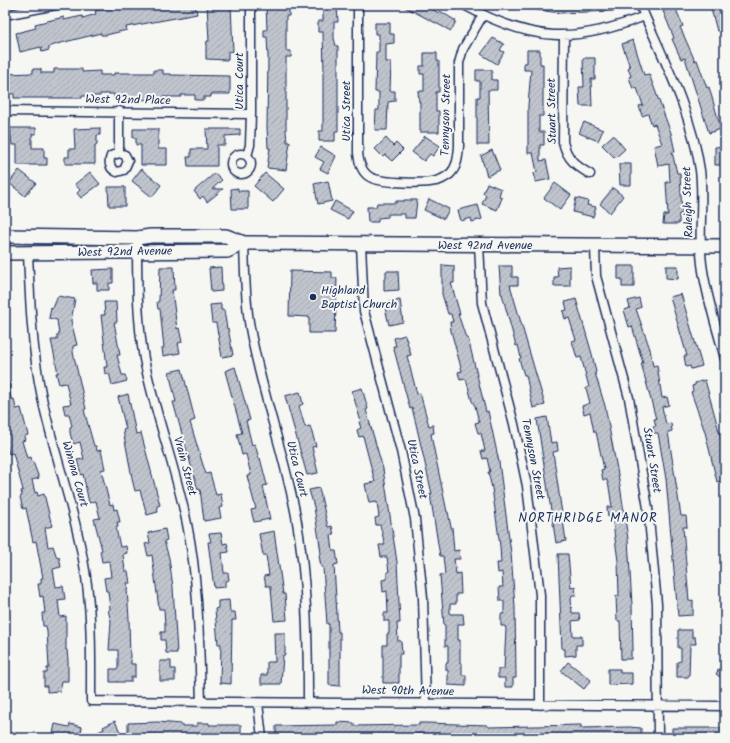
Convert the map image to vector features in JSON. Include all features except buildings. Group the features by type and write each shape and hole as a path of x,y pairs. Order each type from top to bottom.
{"main road":[{"name":"West 92nd Avenue","path":"5,236 137,238 151,236 226,236 244,244"},
{"name":"West 92nd Avenue","path":"5,253 227,251 244,244 725,246"}],"street":[{"path":"5,15 56,5"},
{"name":"Utica Court","path":"247,156 250,145 251,114 251,5"},
{"name":"Utica Street","path":"358,5 358,153 360,165 372,178 388,182 406,182"},
{"path":"464,5 510,27 530,32 564,36 601,31 645,16"},
{"name":"Raleigh Street","path":"640,5 679,96 693,137 702,188 702,264 707,290 725,359"},
{"name":"Tennyson Street","path":"406,182 435,181 445,177 453,170 458,160 460,57 483,15"},
{"name":"Stuart Street","path":"564,36 564,150 571,161 590,174"},
{"name":"West 92nd Place","path":"5,111 119,111 251,114"},
{"path":"119,111 119,153"},
{"name":"Vrain Street","path":"137,238 140,330 144,358 150,385 182,499 196,578 200,702"},
{"name":"Utica Court","path":"244,244 249,326 259,371 290,489 299,537 307,606 308,703"},
{"name":"Utica Street","path":"361,244 364,312 401,451 415,519 423,598 426,704"},
{"name":"Tennyson Street","path":"479,245 482,303 514,424 528,486 540,595 540,705"},
{"name":"Stuart Street","path":"595,246 597,280 629,398 648,508 658,604 658,738"},
{"name":"Winona Court","path":"28,253 36,365 47,421 73,513 86,578 91,701"},
{"name":"West 90th Avenue","path":"91,701 725,706"},
{"path":"258,703 262,738"}],"place":[{"name":"Highland Baptist Church","path":"313,297"}],"district":[{"name":"NORTHRIDGE MANOR","path":"588,518"}]}
